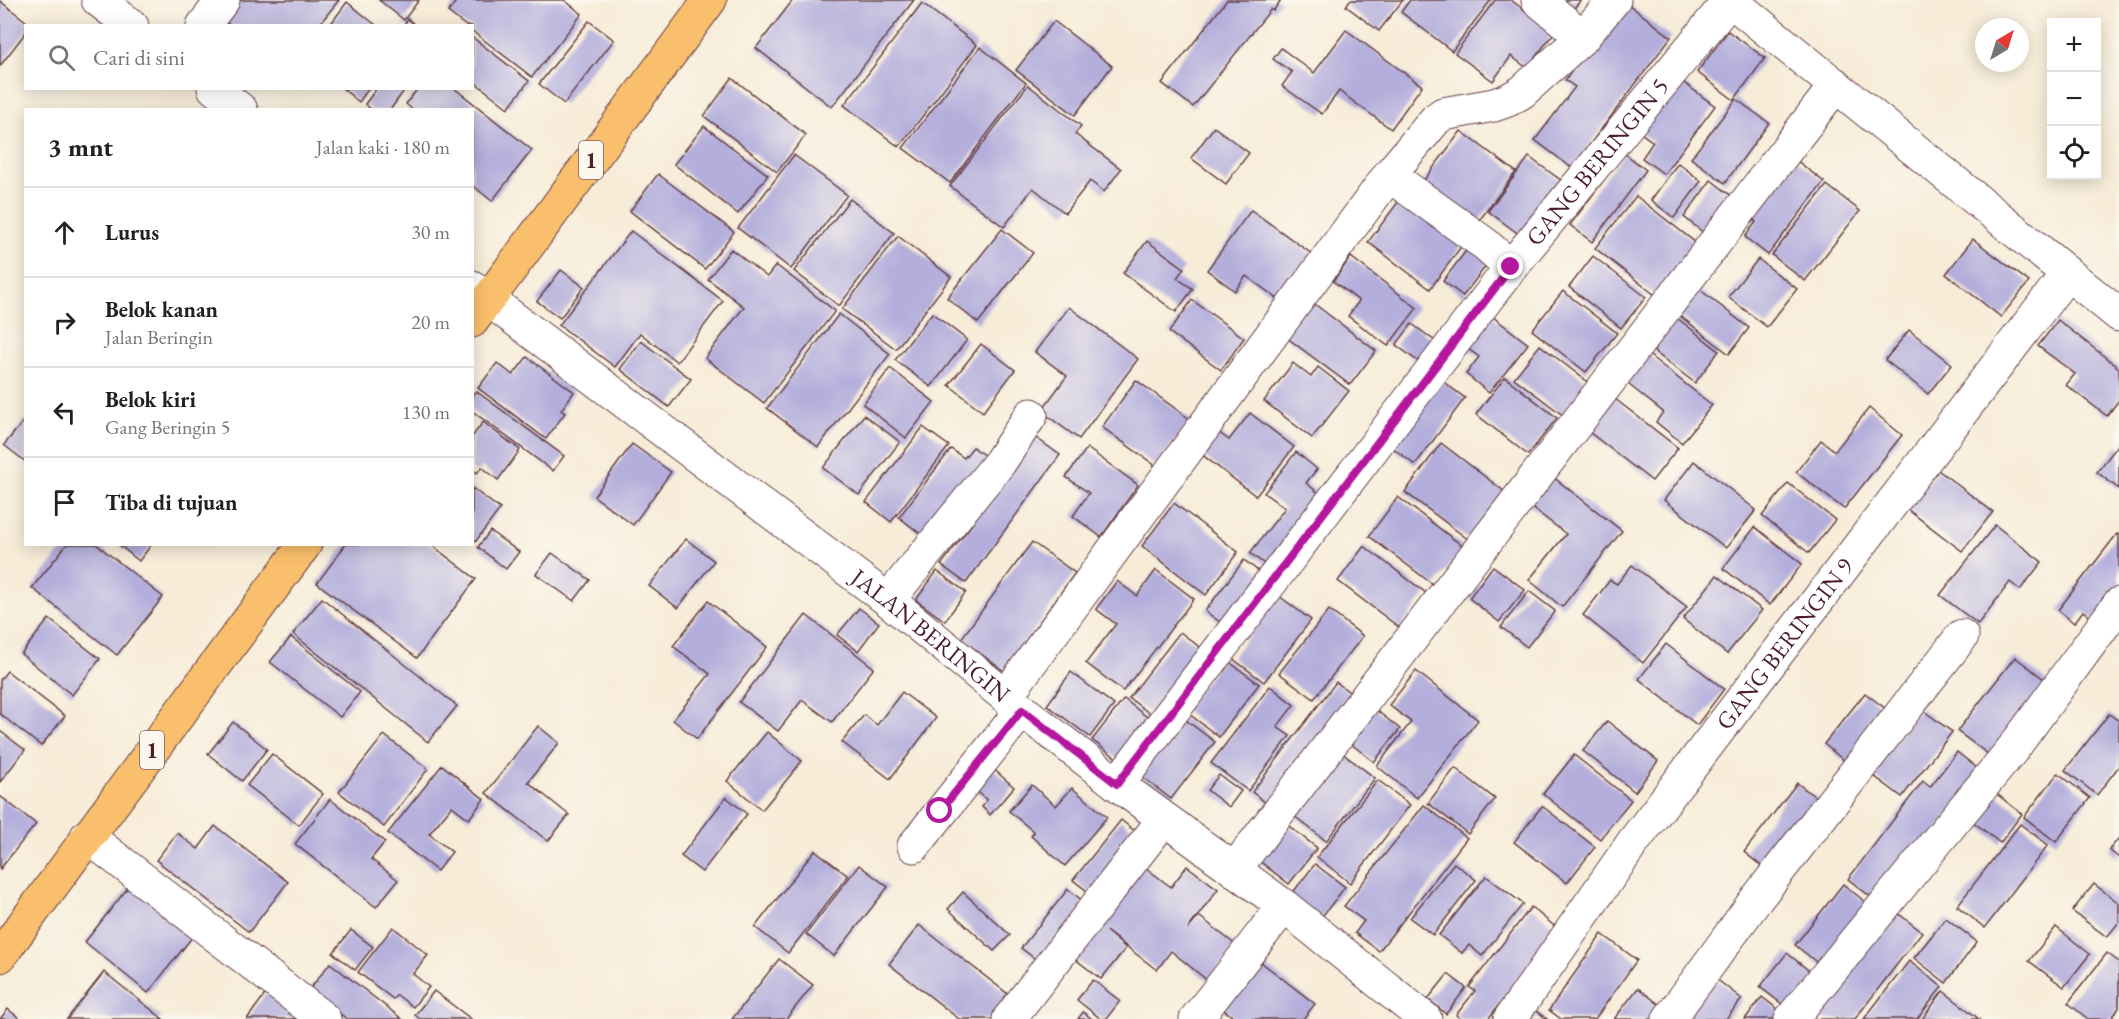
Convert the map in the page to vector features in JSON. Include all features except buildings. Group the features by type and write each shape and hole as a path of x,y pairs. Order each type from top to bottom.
{"highway":[{"name":"1","path":"478,303 710,0"},
{"name":"1","path":"0,956 304,546"}],"street":[{"path":"99,0 129,24"},
{"path":"204,24 222,0"},
{"path":"1538,0 1583,37"},
{"path":"914,846 1389,175 1436,119 1443,114 1494,105 1522,92 1583,37 1614,0"},
{"path":"1730,0 2119,315"},
{"name":"GANG BERINGIN 5","path":"1117,784 1511,267 1730,0"},
{"path":"1234,870 1836,85"},
{"path":"216,90 239,108"},
{"path":"1389,175 1485,244 1511,267"},
{"name":"GANG BERINGIN 9","path":"1510,1019 1634,841 2067,274"},
{"name":"JALAN BERINGIN","path":"478,303 888,600 1117,784 1284,906 1422,1018"},
{"path":"888,600 1000,462 1031,416"},
{"path":"1791,1019 2012,750 2119,604"},
{"path":"1670,1019 1755,901 1962,636"},
{"path":"1009,1019 1164,819"},
{"path":"87,836 324,1019"},
{"path":"1196,1019 1284,906"}],"route":[{"path":"940,811 1022,710 1117,784 1511,267"}]}
